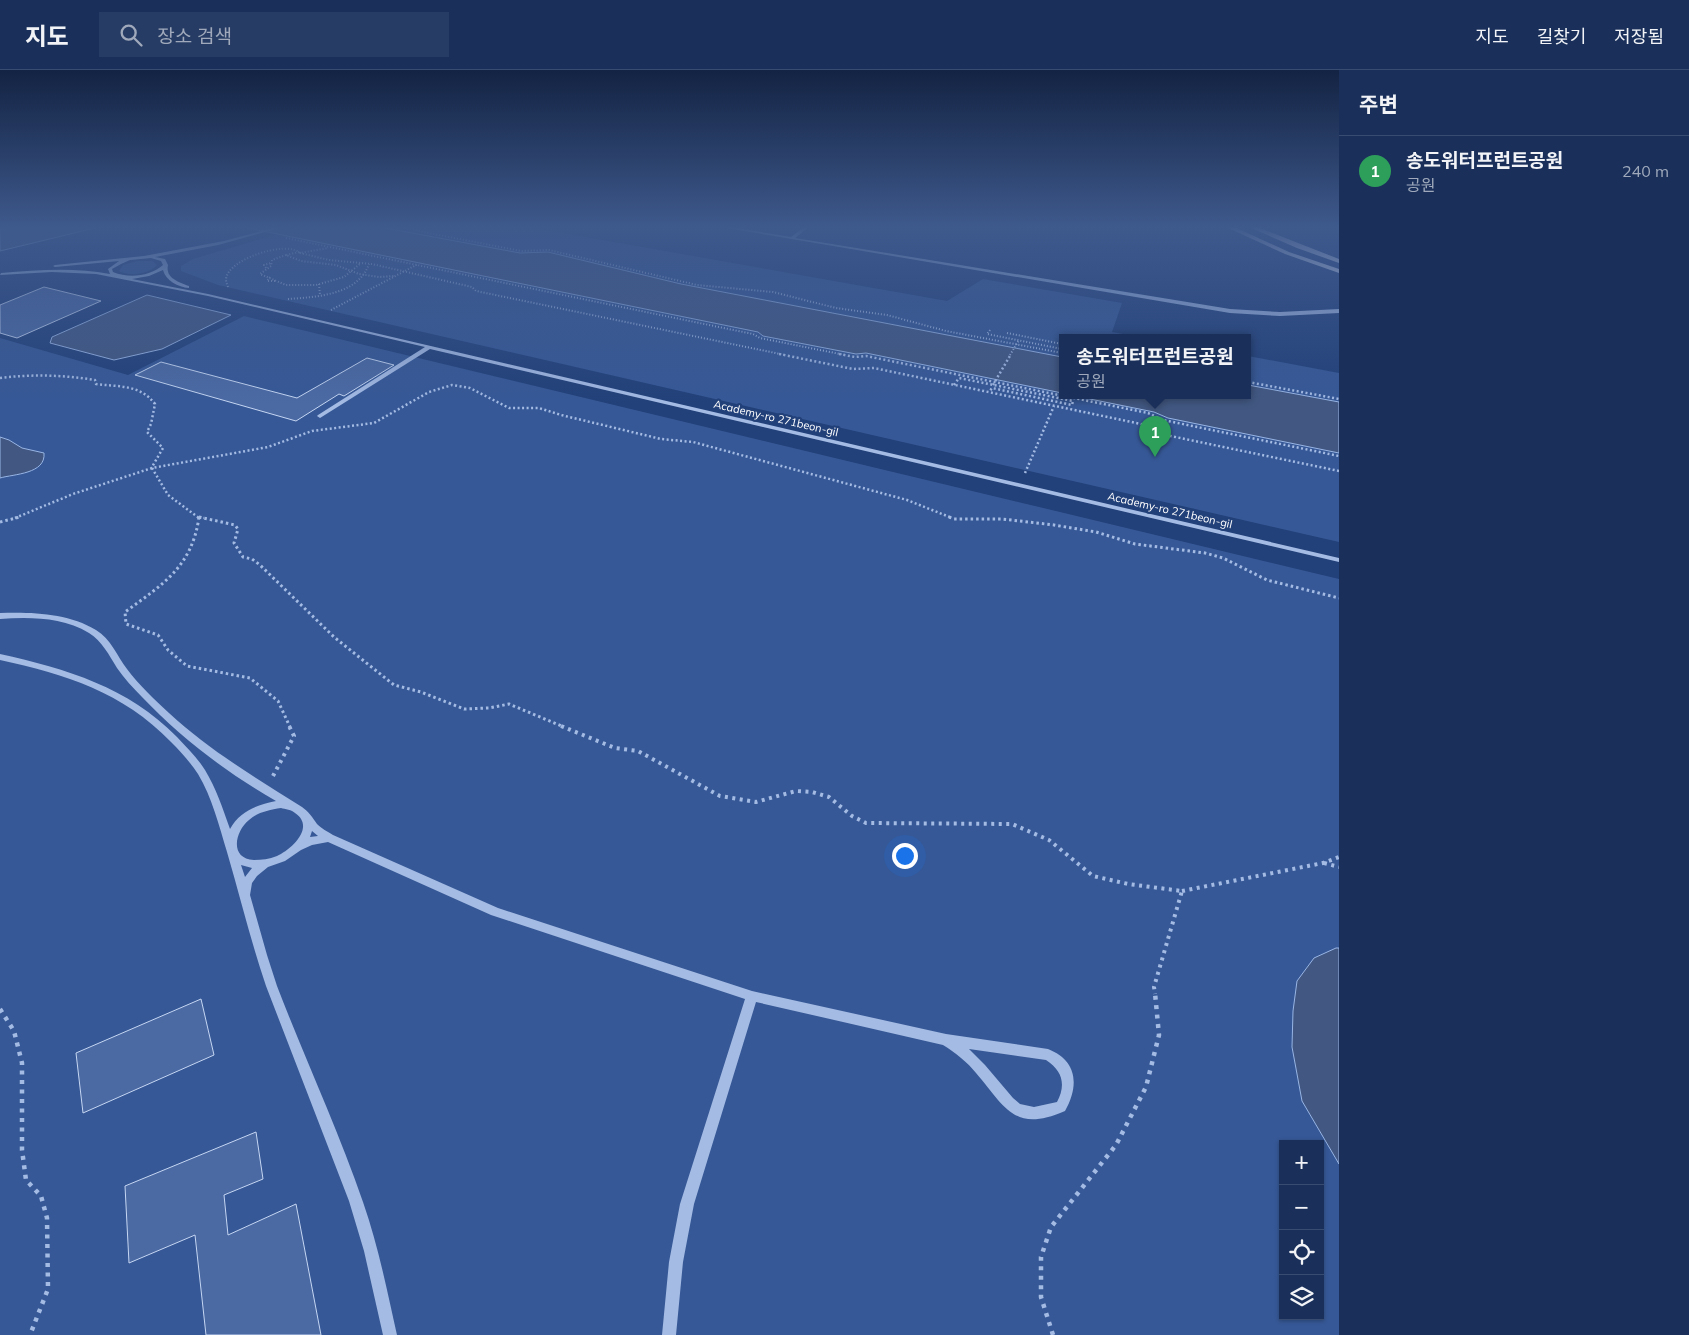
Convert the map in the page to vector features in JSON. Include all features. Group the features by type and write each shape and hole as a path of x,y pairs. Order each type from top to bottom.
{"street":[{"path":"167,286 208,295"},
{"path":"186,286 208,295"},
{"path":"1080,286 1230,311 1280,314 1339,311"},
{"name":"Academy-ro 271beon-gil","path":"208,295 1339,560"},
{"path":"320,416 429,347"},
{"path":"0,616 51,618 83,626 94,632 110,649 124,672 184,731 215,758 251,783 302,811 315,828 329,838 495,912 752,996 946,1040 1048,1055 1058,1060 1065,1067 1068,1074 1069,1086 1066,1099 1061,1107 1052,1111 1029,1114 1016,1109 1003,1099 974,1060 946,1040"},
{"path":"0,657 48,667 112,692 150,717 190,756 200,770 217,806 231,848 261,954 357,1204 390,1335"},
{"path":"265,864 242,861 234,856 230,838 235,828 249,815 268,806 281,804 293,806"},
{"path":"299,847 306,838 309,829 308,819"},
{"path":"246,897 246,885 250,876 265,864 289,855 310,841 329,838"},
{"path":"669,1335 676,1262 688,1204 752,996"}],"path":[{"path":"227,286 230,289"},
{"path":"319,286 320,296"},
{"path":"281,300 320,296 350,286"},
{"path":"326,312 376,286"},
{"path":"468,286 476,291 833,365 853,369 874,368 1141,424 1161,434 1339,471"},
{"path":"524,286 753,334 769,340 855,357 866,356 1059,395"},
{"path":"708,286 773,292 836,308 887,315 946,331 1059,352"},
{"path":"990,330 987,334 1059,348"},
{"path":"1007,333 1059,343"},
{"path":"993,385 1019,340"},
{"path":"0,378 48,374 89,378 95,380 96,384 137,388 144,391 155,404 152,424 147,432 163,448 152,468"},
{"path":"954,385 958,378 1059,398"},
{"path":"1251,383 1339,399"},
{"path":"0,522 24,516 73,494 152,468 268,447 312,431 374,423 384,419 421,394 452,385 463,385 475,389 504,407 546,409 561,415 661,439 693,442 907,500 954,518 1002,519 1054,525 1096,532 1135,544 1205,554 1222,558 1267,580 1339,598"},
{"path":"989,392 992,388 1072,405 1073,401 1063,399"},
{"path":"1079,399 1148,413 1163,420 1339,456"},
{"path":"1025,473 1054,406"},
{"path":"152,468 168,495 199,517 235,525 238,529 234,543 243,557 260,565 334,637 394,685 421,692 464,709 489,708 508,704 615,748 638,751 720,796 756,802 796,791 812,792 829,798 852,816 866,823 1012,824 1048,840 1093,876 1128,884 1182,891 1323,863 1339,857"},
{"path":"199,517 198,534 191,553 183,566 125,612 126,624 158,635 168,650 188,666 250,678 278,701 294,736 270,783"},
{"path":"1323,863 1339,867"},
{"path":"1053,1335 1041,1297 1041,1257 1051,1227 1116,1145 1146,1087 1159,1034 1154,987 1182,891"},
{"path":"0,1009 14,1031 22,1064 22,1150 26,1180 41,1196 47,1218 48,1289 30,1335"}],"shaded area":[{"path":"223,286 862,286 947,301 971,286 1024,286 1122,303 1112,332 1124,334 1059,334 1059,399 1251,399 1251,357 1339,373 1339,542"},
{"path":"533,286 692,286 1059,356 1059,392 866,353 856,354 763,336 758,332"},
{"path":"147,295 231,315 162,349 114,360 50,343 52,337"},
{"path":"244,316 1339,579 1339,1335 0,1335 0,338 128,375"},
{"path":"1251,386 1339,402 1339,453 1168,418 1154,412 1090,399 1251,399"},
{"path":"0,437 22,448 44,453 40,465 28,472 0,478"},
{"path":"1339,948 1339,1164 1302,1101 1292,1047 1293,1011 1297,981 1314,958"}],"building":[{"path":"44,287 101,301 17,338 0,333 0,305"},
{"path":"367,358 394,365 344,396 339,394 296,421 135,375 161,362 297,398"},
{"path":"201,999 214,1055 83,1113 76,1053"},
{"path":"256,1132 263,1179 224,1195 228,1235 296,1204 321,1335 206,1335 195,1235 129,1263 125,1186"}],"place":[{"name":"송도워터프런트공원","path":"1155,457"}]}
